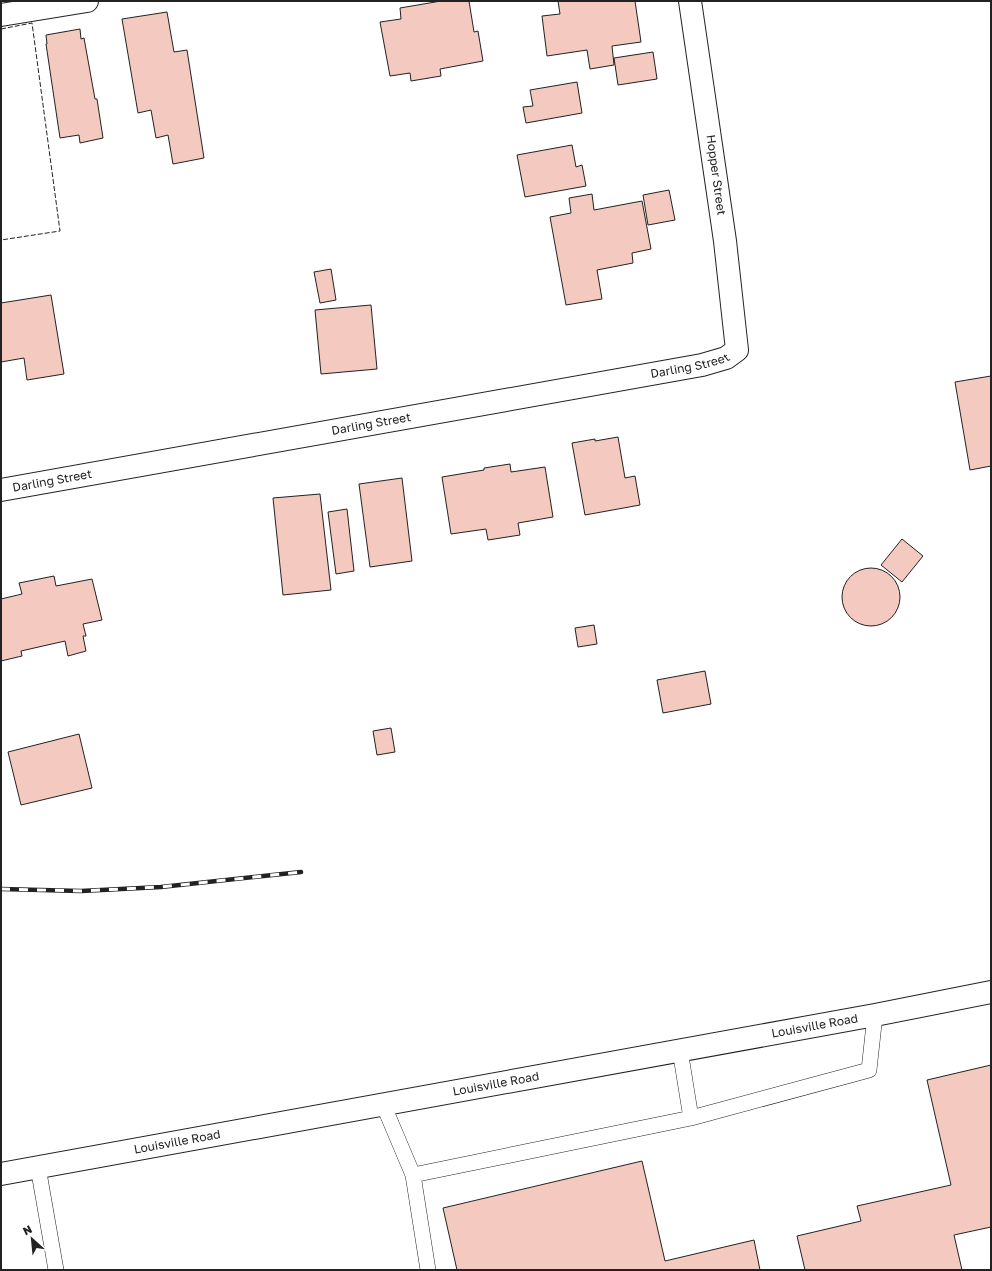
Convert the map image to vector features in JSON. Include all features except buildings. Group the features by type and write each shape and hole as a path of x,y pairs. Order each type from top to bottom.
{"street":[{"path":"1,15 87,1"},
{"name":"Hopper Street","path":"690,1 726,241 737,350"},
{"name":"Darling Street","path":"1,490 702,365 726,358 737,350"},
{"name":"Louisville Road","path":"1,1174 875,1015 991,992"}],"lane":[{"path":"413,1175 691,1118 868,1070 875,1015"},
{"path":"680,1050 691,1118"},
{"path":"383,1104 413,1175 428,1270"},
{"path":"38,1167 56,1270"}],"railway":[{"path":"1,889 81,891 161,887 301,872"}],"fence":[{"path":"1,29 32,23 60,231 1,240"}]}
